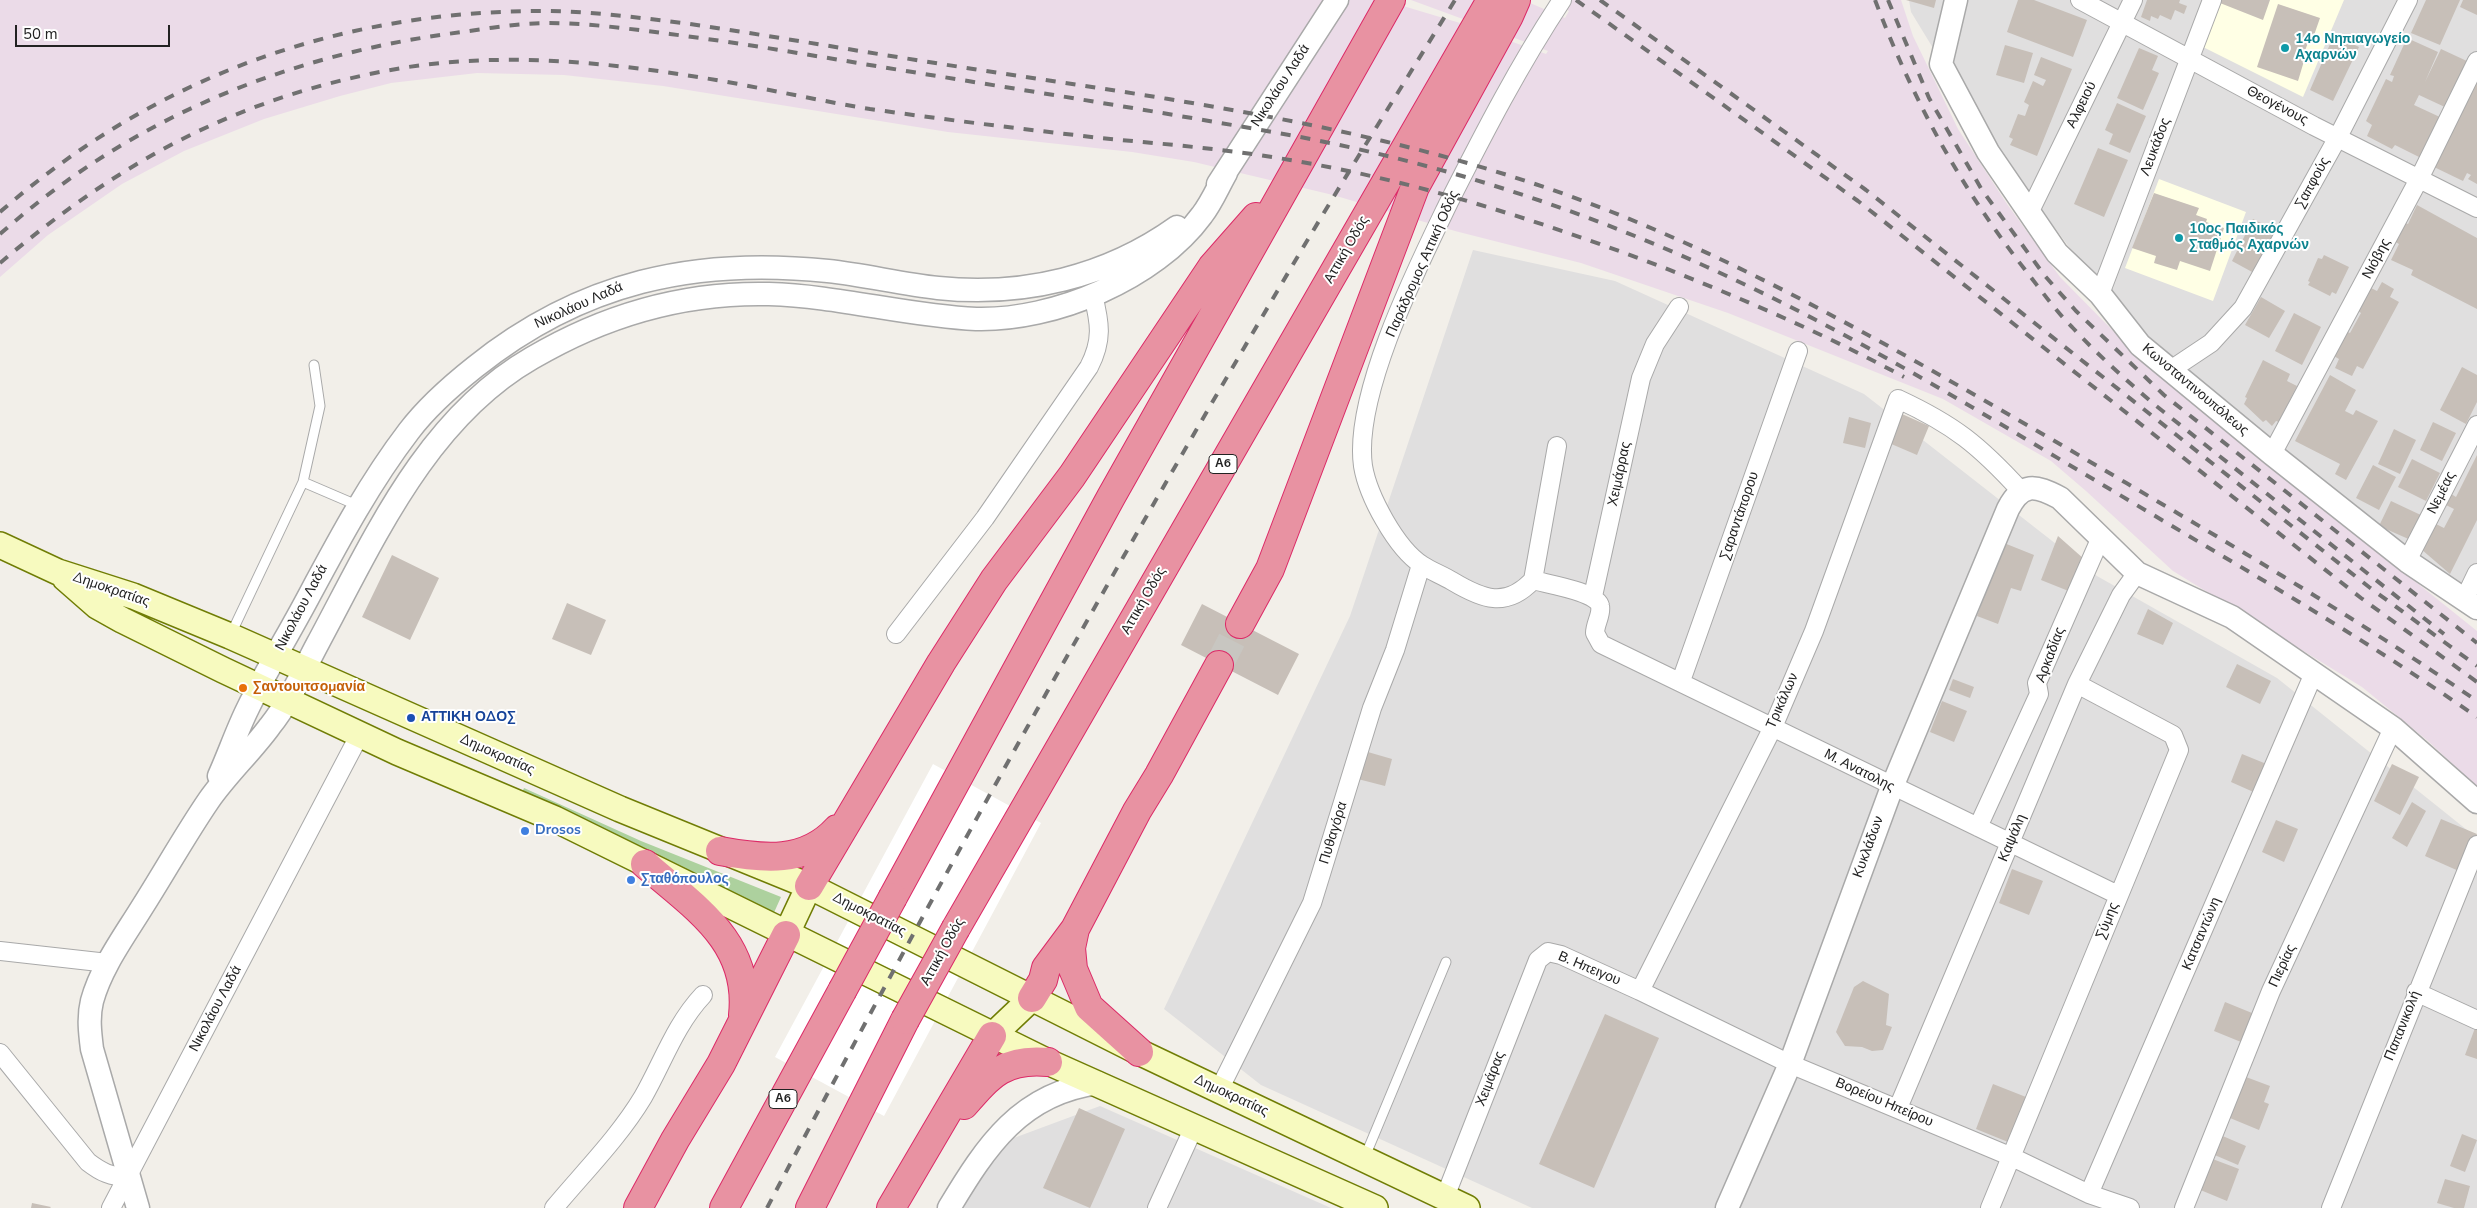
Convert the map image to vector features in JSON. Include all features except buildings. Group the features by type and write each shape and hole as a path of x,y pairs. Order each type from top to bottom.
{"highway":[{"name":"Α6","path":"724,1208 1111,497 1391,0"},
{"name":"Αττική Οδός","path":"810,1208 905,1020 956,928 1491,0"},
{"path":"1240,624 1270,569 1415,187 1510,16 1516,0"},
{"path":"809,886 941,663 994,580 1083,459 1212,266 1291,179"},
{"path":"1032,998 1046,968 1075,929 1137,811 1159,775 1219,665"},
{"path":"720,851 756,858 793,856 823,841 853,811"},
{"path":"645,864 708,919 734,952 742,976 745,998 742,1024"},
{"path":"1075,929 1071,948 1073,969 1089,1007 1139,1052"},
{"path":"638,1208 742,1024 786,935"},
{"path":"891,1208 992,1036"},
{"path":"933,1139 986,1080 1016,1062 1026,1060 1048,1062"}],"main road":[{"path":"0,545 58,572"},
{"name":"Δημοκρατίας","path":"58,572 123,592 230,636 412,718 720,851 809,886 1139,1052 1456,1203"},
{"name":"Δημοκρατίας","path":"58,572 97,606 122,620 360,734 555,819 992,1036 1375,1208"},
{"path":"786,935 809,886"},
{"path":"992,1036 1032,998"}],"street":[{"name":"Νικολάου Λαδά","path":"138,1208 92,1049 90,1033 92,1002 108,963 210,799 273,723 405,485 433,446 491,387 529,359 614,318 643,308 716,295 770,294 930,315 980,319 1021,316 1053,309 1093,295 1149,265 1173,246 1202,215 1226,173 1337,0"},
{"name":"Παράδρομος Αττική Οδός","path":"1421,565 1388,526 1376,507 1369,488 1363,467 1362,447 1368,406 1393,328 1434,234 1490,120 1562,0"},
{"name":"Κωνσταντινουπόλεως","path":"1956,0 1941,64 1988,152 2030,210 2057,253 2100,294 2140,345 2172,369 2272,454 2407,561 2471,603"},
{"name":"Θεογένους","path":"2080,0 2338,137 2477,208"},
{"name":"Αλφειού","path":"2030,210 2133,0"},
{"name":"Λευκάδος","path":"2100,294 2212,0"},
{"name":"Σαπφούς","path":"2172,369 2211,343 2243,308 2338,137 2408,0"},
{"name":"Νιόβης","path":"2272,454 2419,179 2477,61"},
{"name":"Νικολάου Λαδά","path":"210,799 259,686 359,506 410,429 451,386 500,346 524,331 598,295 662,276 718,268 776,267 813,270 936,288 982,291 1050,284 1082,275 1112,263 1165,235 1196,210 1226,173"},
{"path":"896,634 984,518 1089,367 1100,340 1100,322 1093,295"},
{"name":"Χειμάρρας","path":"1601,644 1595,633 1600,604 1593,596 1641,378 1655,344 1679,307"},
{"name":"Σαραντάπορου","path":"1681,681 1798,351"},
{"name":"Τρικάλων","path":"1640,991 1773,727 1814,631 1898,399 1956,430 1994,461 2021,491"},
{"name":"Νεμέας","path":"2407,561 2477,425"},
{"path":"1421,565 1471,593 1495,599 1516,594 1533,580 1557,446"},
{"path":"2021,491 2032,487 2060,498 2137,573 2232,617 2393,728 2477,802"},
{"name":"Κυκλάδων","path":"1728,1208 1790,1064 1892,787 2008,510 2021,491"},
{"name":"Αρκαδίας","path":"1978,827 2039,694 2037,683 2101,537"},
{"name":"Πυθαγόρα","path":"1219,1090 1312,903 1372,708 1395,650 1421,565"},
{"name":"Καψάλη","path":"1898,1108 2012,843 2077,684 2121,595 2137,573"},
{"path":"2471,603 2477,573"},
{"path":"1533,580 1593,596"},
{"name":"Μ. Ανατολης","path":"1601,644 1681,681 1892,787 2012,843 2118,896"},
{"name":"Κατσαντώνη","path":"2088,1194 2314,673"},
{"name":"Σύμης","path":"1990,1208 2179,750 2173,735 2077,684"},
{"name":"Πιερίας","path":"2184,1208 2271,991 2393,728"},
{"name":"Νικολάου Λαδά","path":"111,1208 360,734"},
{"name":"Παπανικολή","path":"2332,1208 2416,992 2477,845"},
{"path":"0,951 108,963"},
{"name":"Β. Ηπειγου","path":"1538,960 1548,952 1640,991"},
{"name":"Χειμάρας","path":"1456,1203 1538,960"},
{"name":"Βορείου Ηπείρου","path":"1640,991 1790,1064 2012,1157 2088,1194 2130,1208"},
{"path":"2416,992 2477,1020"},
{"path":"554,1208 642,1099 682,1020 703,995"},
{"path":"0,1053 88,1162 100,1172 114,1177 128,1177"},
{"path":"949,1208 986,1149 1009,1124 1032,1107 1060,1092 1077,1086 1098,1083"},
{"path":"1157,1208 1194,1127"}],"lane":[{"path":"230,636 303,482 320,406 314,364"},
{"path":"303,482 359,506"},
{"path":"1364,1159 1446,962"}],"shaded area":[{"path":"0,0 1383,0 1460,23 1546,54 1548,51 1411,0 1523,0 1565,18 1569,11 1552,0 1901,0 1913,36 1958,129 2007,204 2060,277 2126,344 2200,409 2477,631 2477,787 2428,741 2362,687 2173,571 2051,461 1943,399 1728,313 1581,263 1455,231 1333,195 1194,162 1132,152 948,132 663,86 564,75 477,73 391,83 340,96 264,119 184,151 122,184 48,235 0,277"},
{"path":"1909,0 2477,0 2477,608 2172,369 2069,247 1986,135 1911,12"},
{"path":"2221,0 2344,0 2303,97 2203,47"},
{"path":"2159,179 2246,212 2213,301 2125,268"},
{"path":"1473,250 1615,281 1864,394 2097,576 2277,678 2477,838 2477,1208 1532,1208 1261,1085 1164,1009 1350,616"},
{"path":"1100,1106 1331,1208 960,1208 995,1145"}],"green space":[{"path":"524,788 641,841 781,897 772,917 520,797"}],"pier":[{"path":"933,764 1041,823 884,1116 775,1057"}],"tunnel":[{"path":"1219,665 1240,624"}],"railway":[{"path":"767,1208 895,967 1093,610 1298,256 1455,0"},
{"path":"1576,0 1858,201 2361,598 2477,682"},
{"path":"1600,0 1866,190 2369,587 2477,666"},
{"path":"1875,0 1905,73 1959,175 2002,239 2048,300 2102,357 2155,405 2444,634"},
{"path":"1888,0 1929,98 1982,190 2045,276 2076,311 2164,395 2477,643"},
{"path":"0,212 59,165 121,124 186,89 253,61 322,39 393,23 466,14 561,11 616,15 690,24 1150,96 1306,124 1383,141 1535,184 1670,236 1736,266 1864,333 2053,440 2320,599 2477,701"},
{"path":"0,234 49,194 100,158 153,127 208,101 265,78 324,59 385,45 447,34 523,24 563,23 594,25 729,42 1295,136 1401,159 1453,173 1556,206 1657,245 1758,291 1906,369 2242,567 2337,625 2477,717"},
{"path":"0,263 92,192 139,163 187,137 237,114 289,95 344,80 402,68 442,63 482,60 562,61 642,69 741,84 852,106 928,117 1266,156 1384,179 1521,218 1657,265 1782,317 1904,377"}],"place":[{"name":"14ο Νηπιαγωγείο Αχαρνών","path":"2285,48"},
{"name":"10ος Παιδικός Σταθμός Αχαρνών","path":"2179,238"},
{"name":"Σαντουιτσομανία","path":"243,688"},
{"name":"ΑΤΤΙΚΗ ΟΔΟΣ","path":"411,718"},
{"name":"Drosos","path":"525,831"},
{"name":"Σταθόπουλος","path":"631,880"}]}
